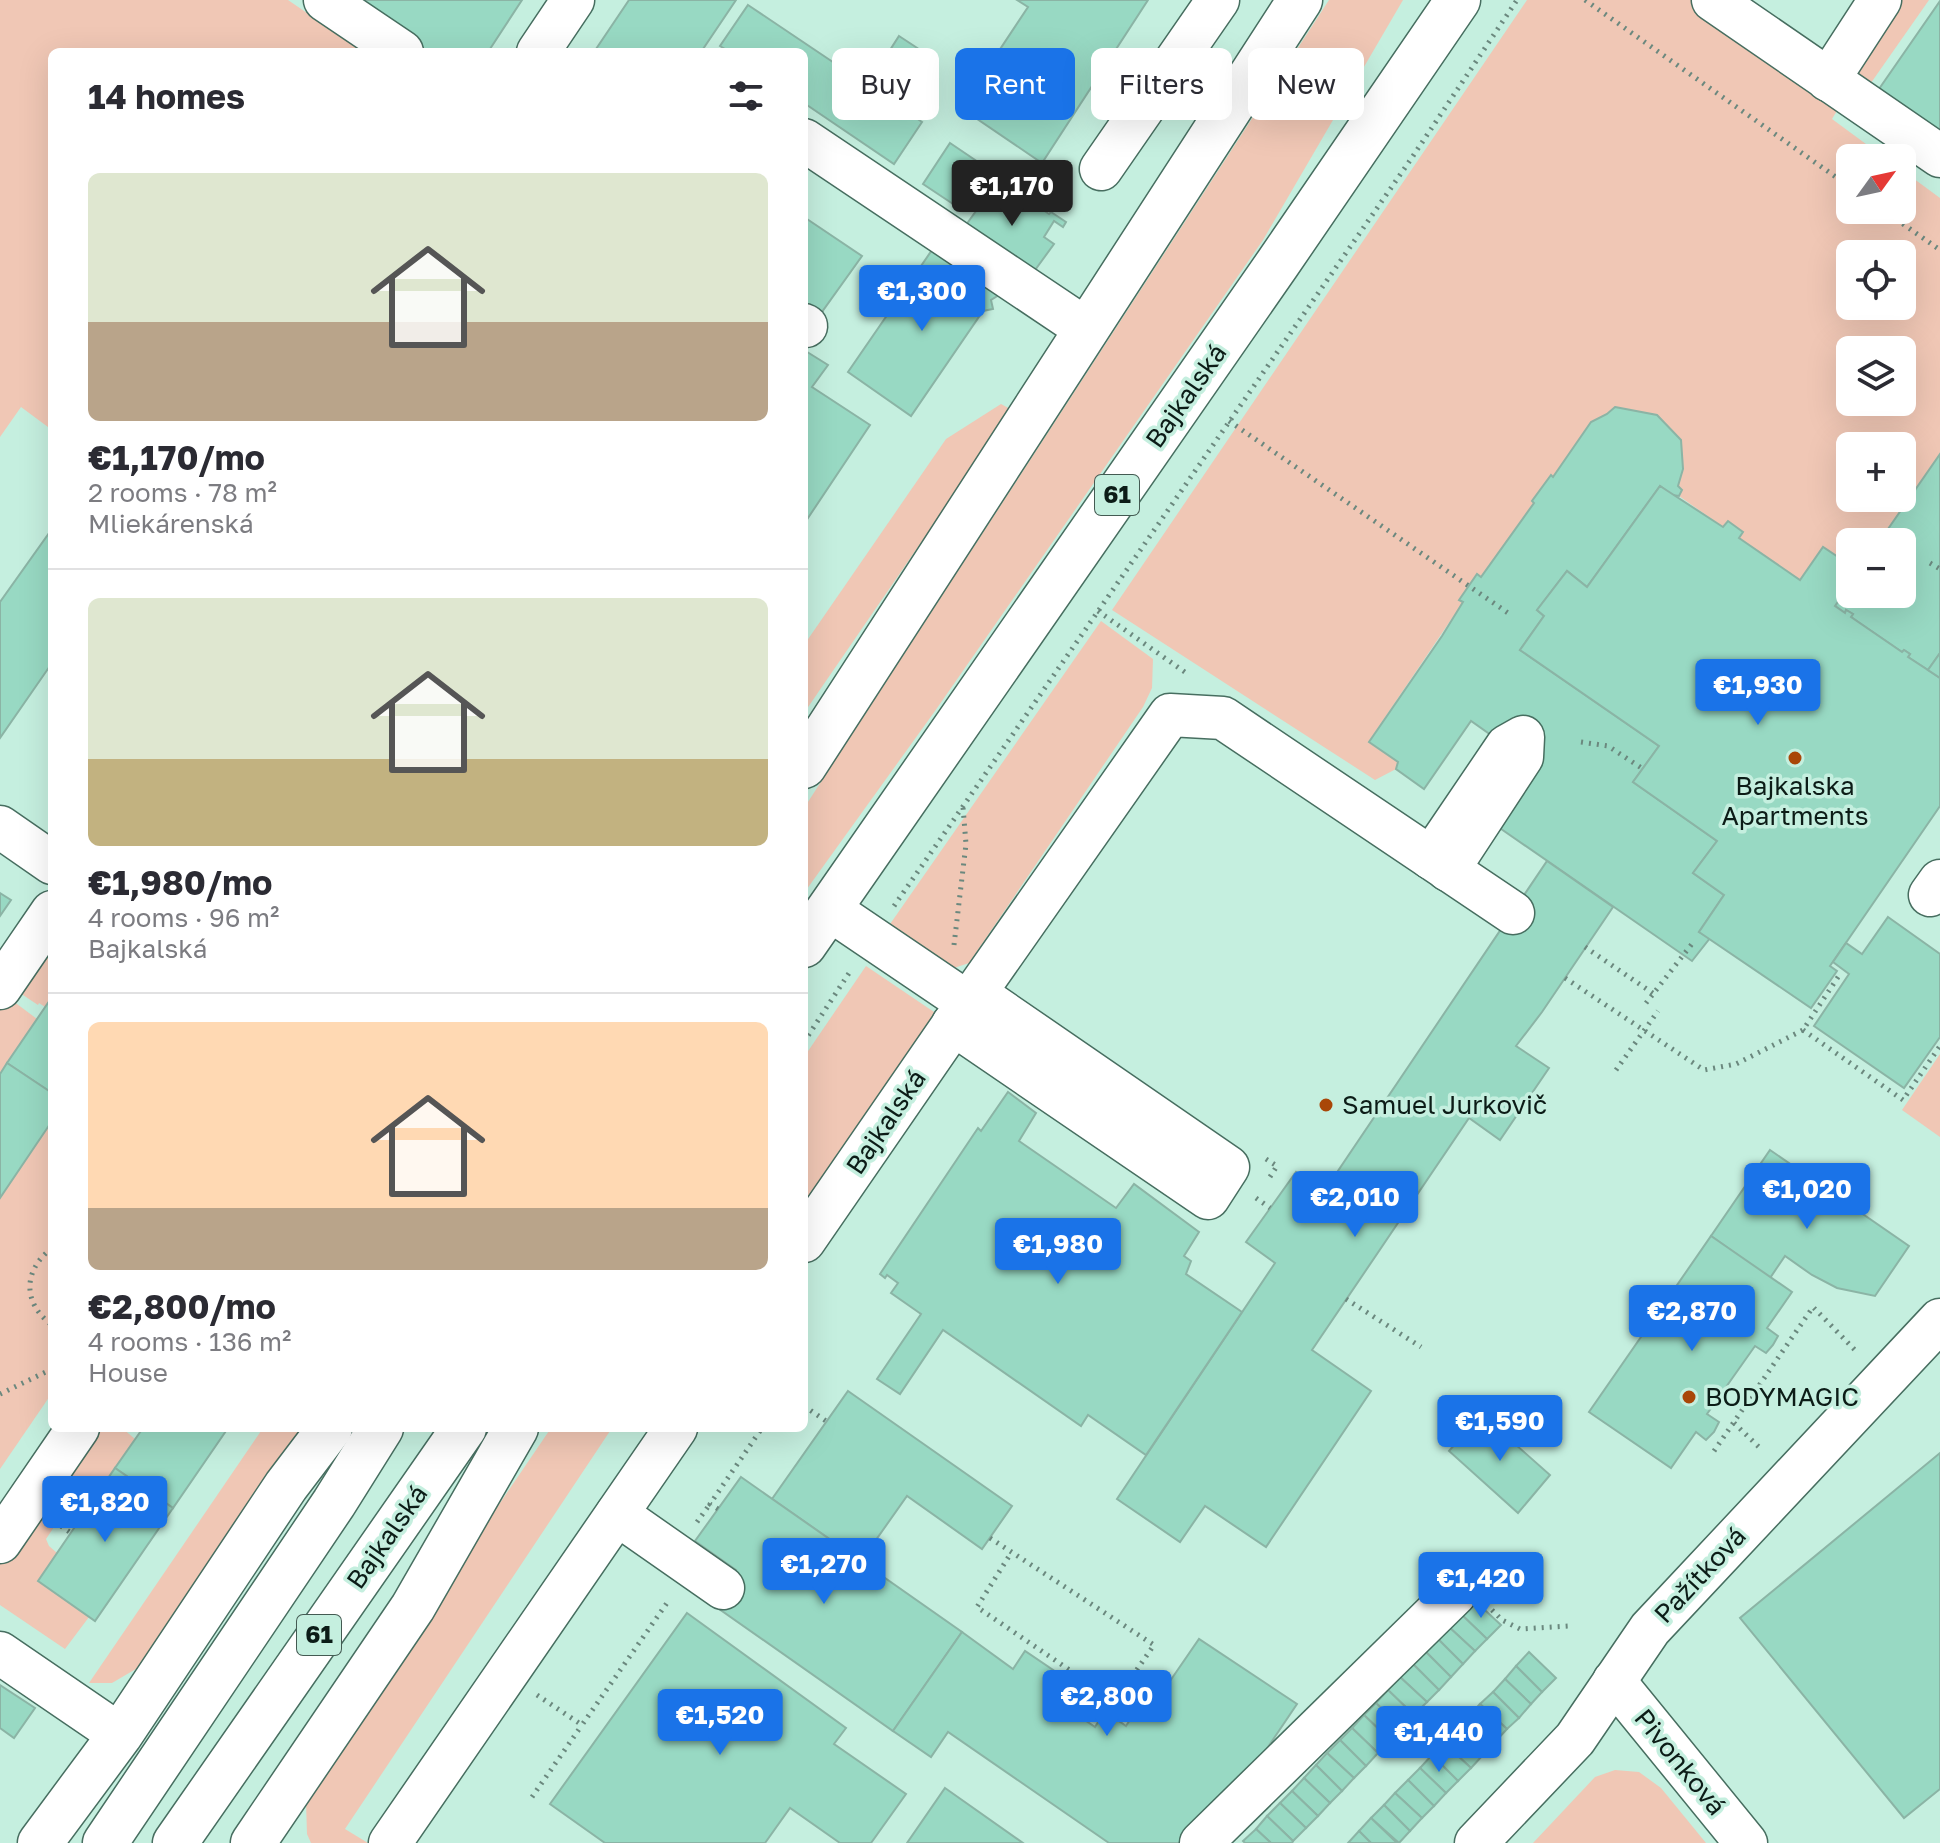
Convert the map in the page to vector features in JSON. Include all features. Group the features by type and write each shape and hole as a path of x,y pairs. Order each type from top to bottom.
{"main road":[{"path":"808,760 1300,0"},
{"name":"Bajkalská","path":"808,939 1458,0"},
{"path":"40,1843 120,1735 286,1486 327,1432"},
{"name":"61","path":"105,1843 326,1516 378,1432"},
{"name":"Bajkalská","path":"175,1843 461,1432"},
{"path":"258,1841 413,1607 514,1432"}],"street":[{"path":"325,0 396,48"},
{"path":"541,48 573,0"},
{"path":"1101,169 1218,0"},
{"path":"1713,0 1940,156"},
{"path":"1828,80 1880,0"},
{"path":"808,143 1086,329"},
{"name":"Bajkalská","path":"808,1235 961,1002 1170,715 1223,718 1513,913"},
{"path":"0,827 48,860"},
{"path":"829,909 961,1002 1208,1198 1228,1167 961,1002"},
{"path":"0,988 48,918"},
{"name":"Pažítková","path":"1476,1843 1575,1739 1650,1629 1940,1320"},
{"path":"0,1542 75,1432"},
{"path":"390,1843 673,1432"},
{"path":"617,1514 723,1588"},
{"path":"1201,1843 1452,1598"},
{"path":"0,1653 120,1735"},
{"name":"Pivonková","path":"1614,1681 1746,1843"}],"path":[{"path":"808,1036 872,937 1411,159 1517,0"},
{"path":"1585,0 1836,177"},
{"path":"1903,224 1940,250"},
{"path":"1229,421 1511,615"},
{"path":"1930,563 1940,569"},
{"path":"1581,742 1608,746 1643,769"},
{"path":"961,1002 957,925 966,844 963,805"},
{"path":"1646,1003 1695,940"},
{"path":"1585,947 1654,994"},
{"path":"1565,978 1704,1070 1736,1064 1803,1030 1840,974"},
{"path":"1616,1070 1658,1011"},
{"path":"1803,1030 1903,1100 1940,1046"},
{"path":"48,1252 32,1272 30,1286 32,1301 39,1314 48,1322"},
{"path":"1346,1299 1421,1347"},
{"path":"1714,1451 1813,1307 1885,1379"},
{"path":"0,1394 48,1371"},
{"path":"808,1409 826,1421"},
{"path":"657,1542 679,1511 696,1523 759,1432"},
{"path":"710,1504 718,1509"},
{"path":"990,1538 1154,1645 1115,1701 977,1607 1011,1553"},
{"path":"1452,1598 1445,1591 1452,1583 1463,1584 1502,1620 1520,1629 1569,1626"},
{"path":"532,1797 672,1596"},
{"path":"507,1674 582,1725"}],"shaded area":[{"path":"0,0 288,0 358,48 48,48 48,427 21,407 0,437"},
{"path":"1329,0 1403,0 1364,67 1364,48 1298,48"},
{"path":"1527,0 1691,0 1841,104 1832,119 1866,144 1836,144 1836,224 1916,224 1916,180 1940,198 1940,454 1916,489 1916,432 1836,432 1836,512 1900,512 1889,528 1836,528 1836,556 1823,547 1800,580 1739,538 1743,532 1728,521 1723,527 1679,496 1682,490 1678,486 1683,469 1681,440 1607,414 1591,422 1481,577 1477,574 1459,599 1463,602 1369,741 1398,762 1396,769 1375,780 1112,610"},
{"path":"1893,0 1929,0 1866,90 1858,80 1855,60"},
{"path":"1251,120 1333,120 1263,240 935,711 808,887 808,802"},
{"path":"1001,404 1012,410 808,707 808,639 946,439"},
{"path":"1101,621 1153,659 1152,688 1143,707 969,963 954,968 888,927"},
{"path":"48,933 48,1003 45,1007 38,1005 11,987"},
{"path":"866,966 937,1014 808,1203 808,1051"},
{"path":"5,995 37,1019 0,1073 0,1002"},
{"path":"1940,1054 1940,1137 1902,1110"},
{"path":"48,1127 48,1399 0,1469 0,1197"},
{"path":"88,1432 127,1432 135,1439 78,1523 71,1519 67,1524 40,1504"},
{"path":"260,1432 299,1432 141,1666 112,1683 89,1683"},
{"path":"548,1432 609,1432 345,1829 368,1843 311,1843 307,1834 306,1802 300,1797"},
{"path":"34,1513 54,1527 46,1539 57,1553 39,1581 89,1617 65,1649 0,1605 0,1560"},
{"path":"1615,1770 1639,1772 1661,1788 1706,1843 1533,1843 1595,1777"}],"building":[{"path":"338,0 522,0 491,48 409,48"},
{"path":"629,0 736,0 704,48 597,48"},
{"path":"1017,0 1148,0 1117,48 1091,48 1091,88 1075,112 1075,48 1001,48 1028,7"},
{"path":"1940,1 1940,132 1879,89"},
{"path":"748,5 832,61 832,120 922,122 894,164 808,106 808,48 720,46"},
{"path":"899,36 917,48 891,48"},
{"path":"979,120 1070,120 1042,163"},
{"path":"950,143 981,164 953,204 923,184"},
{"path":"999,179 1049,214 1051,212 1066,222 1063,227 1054,221 1044,237 1054,244 1030,277 961,232"},
{"path":"808,220 862,256 819,316 808,308"},
{"path":"932,250 999,295 991,300 993,309 983,311 911,416 848,372"},
{"path":"808,352 828,365 812,387 870,425 808,518"},
{"path":"1615,407 1657,415 1681,440 1683,469 1678,486 1682,490 1679,496 1672,495 1660,486 1587,587 1567,571 1537,610 1544,616 1520,650 1659,746 1633,782 1717,841 1693,873 1724,895 1699,932 1710,938 1692,961 1491,822 1522,757 1471,721 1424,789 1396,769 1398,762 1369,742 1442,636 1463,602 1459,600 1477,574 1481,577 1591,422"},
{"path":"1940,454 1940,653 1928,670 1908,657 1910,654 1904,650 1902,652 1851,617 1853,614 1838,608 1916,608 1916,528 1889,528 1900,512 1916,512 1916,489"},
{"name":"Bajkalska Apartments","path":"1660,486 1723,527 1728,521 1743,532 1739,538 1800,580 1823,547 1836,556 1836,608 1853,614 1851,617 1902,652 1904,650 1910,654 1908,657 1940,678 1940,806 1830,966 1837,971 1811,1008 1699,932 1724,895 1693,873 1717,841 1633,782 1659,746 1520,650 1544,616 1537,610 1567,571 1587,587"},
{"path":"48,535 48,669 0,738 0,602"},
{"path":"1940,653 1940,678 1928,670"},
{"path":"1547,861 1613,907 1516,1046 1549,1068 1500,1140 1469,1118 1312,1350 1371,1391 1266,1547 1205,1506 1180,1542 1117,1499 1275,1263 1246,1242 1296,1172 1323,1193"},
{"path":"0,893 11,900 0,916"},
{"path":"1888,917 1940,954 1940,1037 1904,1088 1814,1026 1849,974 1833,962 1846,943 1862,954"},
{"path":"48,1003 48,1090 7,1063"},
{"path":"7,1063 48,1090 48,1127 0,1198 0,1074"},
{"path":"1008,1092 1036,1113 1019,1141 1116,1208 1134,1184 1199,1232 1184,1256 1191,1261 1186,1274 1242,1312 1146,1455 1088,1415 1081,1426 943,1330 900,1394 877,1379 921,1314 891,1293 898,1283 880,1274 978,1128 981,1131"},
{"path":"1770,1150 1909,1246 1875,1296 1837,1288 1785,1256 1770,1278 1711,1236"},
{"path":"1711,1236 1792,1292 1767,1328 1778,1336 1773,1345 1766,1353 1755,1346 1707,1414 1719,1422 1714,1432 1706,1440 1696,1432 1671,1468 1589,1412"},
{"path":"848,1391 1012,1506 982,1549 907,1496 861,1561 772,1499"},
{"path":"1481,1414 1550,1475 1518,1513 1449,1451"},
{"path":"140,1432 225,1432 173,1508 115,1468"},
{"path":"1940,1453 1940,1789 1904,1818 1740,1618"},
{"path":"115,1468 173,1508 95,1621 38,1581"},
{"path":"741,1477 962,1632 893,1731 712,1604 736,1570 695,1541"},
{"path":"1474,1600 1501,1625 1487,1639 1461,1614"},
{"path":"687,1613 846,1728 834,1744 906,1794 871,1843 840,1843 790,1808 765,1843 605,1843 550,1804"},
{"path":"1461,1614 1487,1639 1475,1651 1449,1627"},
{"path":"1449,1627 1475,1651 1463,1664 1437,1638"},
{"path":"962,1632 1013,1669 1025,1651 1062,1676 1049,1695 1095,1727 1105,1711 1126,1726 1133,1715 1126,1710 1149,1674 1168,1684 1199,1639 1297,1704 1245,1781 1185,1843 1109,1843 948,1732 931,1757 893,1731"},
{"path":"1437,1638 1463,1664 1451,1677 1425,1651"},
{"path":"1425,1651 1451,1677 1439,1690 1413,1664"},
{"path":"1529,1652 1556,1678 1542,1692 1516,1666"},
{"path":"1413,1664 1439,1690 1427,1702 1400,1677"},
{"path":"1516,1666 1542,1692 1531,1704 1505,1679"},
{"path":"1400,1677 1427,1702 1414,1715 1388,1690"},
{"path":"1505,1679 1531,1704 1519,1718 1493,1692"},
{"path":"0,1685 35,1708 14,1738 0,1728"},
{"path":"1388,1690 1414,1715 1402,1728 1376,1703"},
{"path":"1493,1692 1519,1718 1507,1729 1480,1704"},
{"path":"1376,1703 1402,1728 1390,1740 1364,1715"},
{"path":"1480,1704 1507,1729 1494,1743 1468,1717"},
{"path":"1364,1715 1390,1740 1378,1753 1352,1728"},
{"path":"1468,1717 1494,1743 1483,1755 1457,1729"},
{"path":"1352,1728 1378,1753 1366,1766 1340,1740"},
{"path":"1457,1729 1483,1755 1471,1768 1444,1743"},
{"path":"1340,1740 1366,1766 1354,1778 1327,1753"},
{"path":"1444,1743 1471,1768 1458,1781 1432,1755"},
{"path":"1327,1753 1354,1778 1342,1791 1316,1765"},
{"path":"1432,1755 1458,1781 1446,1793 1420,1768"},
{"path":"1316,1765 1342,1791 1330,1803 1304,1778"},
{"path":"1420,1768 1446,1793 1434,1806 1408,1780"},
{"path":"1304,1778 1330,1803 1318,1816 1292,1791"},
{"path":"1408,1780 1434,1806 1422,1818 1395,1793"},
{"path":"945,1788 1023,1843 907,1843"},
{"path":"1292,1791 1318,1816 1306,1828 1280,1803"},
{"path":"1395,1793 1422,1818 1410,1831 1384,1805"},
{"path":"1280,1803 1306,1828 1293,1841 1267,1816"},
{"path":"1384,1805 1410,1831 1399,1843 1371,1818"},
{"path":"1267,1816 1292,1843 1271,1843 1256,1829"},
{"path":"1371,1818 1397,1843 1371,1843 1359,1831"},
{"path":"1256,1829 1271,1843 1245,1843 1243,1841"},
{"path":"1359,1831 1371,1843 1348,1843"}],"place":[{"name":"Bajkalska Apartments","path":"1795,758"},
{"name":"Samuel Jurkovič","path":"1326,1105"},
{"name":"BODYMAGIC","path":"1689,1397"}]}
